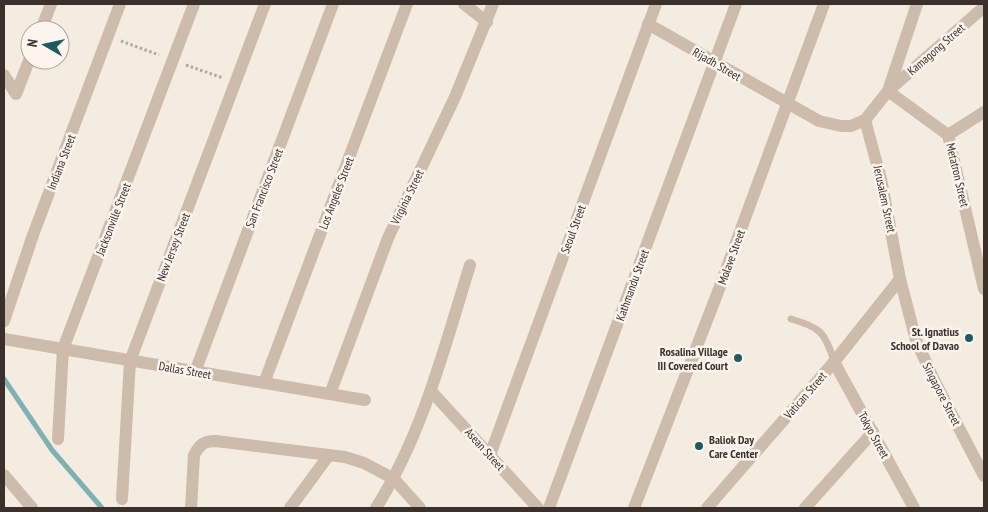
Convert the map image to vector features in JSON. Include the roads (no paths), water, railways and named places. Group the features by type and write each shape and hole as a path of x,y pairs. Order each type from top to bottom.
{"street":[{"path":"45,20 52,4"},
{"name":"Indiana Street","path":"4,321 30,244 120,4"},
{"name":"Jacksonville Street","path":"58,439 64,350 194,4"},
{"name":"New Jersey Street","path":"122,499 130,361 265,4"},
{"name":"San Francisco Street","path":"195,372 333,4"},
{"name":"Los Angeles Street","path":"264,383 407,4"},
{"path":"464,4 487,22"},
{"name":"Virginia Street","path":"330,394 388,238 441,129 493,4"},
{"name":"Seoul Street","path":"490,455 656,4"},
{"name":"Kathmandu Street","path":"549,508 736,4"},
{"name":"Molave Street","path":"634,508 716,297 824,4"},
{"path":"865,120 888,91 917,4"},
{"name":"Kamagong Street","path":"888,91 984,7"},
{"name":"Rijadh Street","path":"648,24 819,121 833,125 851,126 865,120"},
{"path":"4,75 16,94 25,70"},
{"name":"Metatron Street","path":"888,91 948,135 983,283"},
{"path":"948,135 984,112"},
{"name":"Jerusalem Street","path":"865,120 881,179 900,279"},
{"path":"376,508 394,480 431,391 470,265"},
{"name":"Vatican Street","path":"707,508 834,362 900,279"},
{"name":"Singapore Street","path":"900,279 916,340 929,371 984,476"},
{"name":"Dallas Street","path":"4,339 365,400"},
{"name":"Tokyo Street","path":"834,362 912,507"},
{"name":"Asean Street","path":"431,391 538,508"},
{"path":"805,508 872,432"},
{"path":"191,508 194,455 198,447 204,442 216,441 329,455 364,462 394,480 420,508"},
{"path":"290,508 329,455"},
{"path":"4,475 32,508"}],"lane":[{"path":"791,319 812,325 823,334 834,362"}],"waterway":[{"path":"4,379 52,450 102,508"}],"place":[{"name":"St. Ignatius School of Davao","path":"969,338"},
{"name":"Rosalina Village III Covered Court","path":"738,358"},
{"name":"Baliok Day Care Center","path":"699,446"}]}
